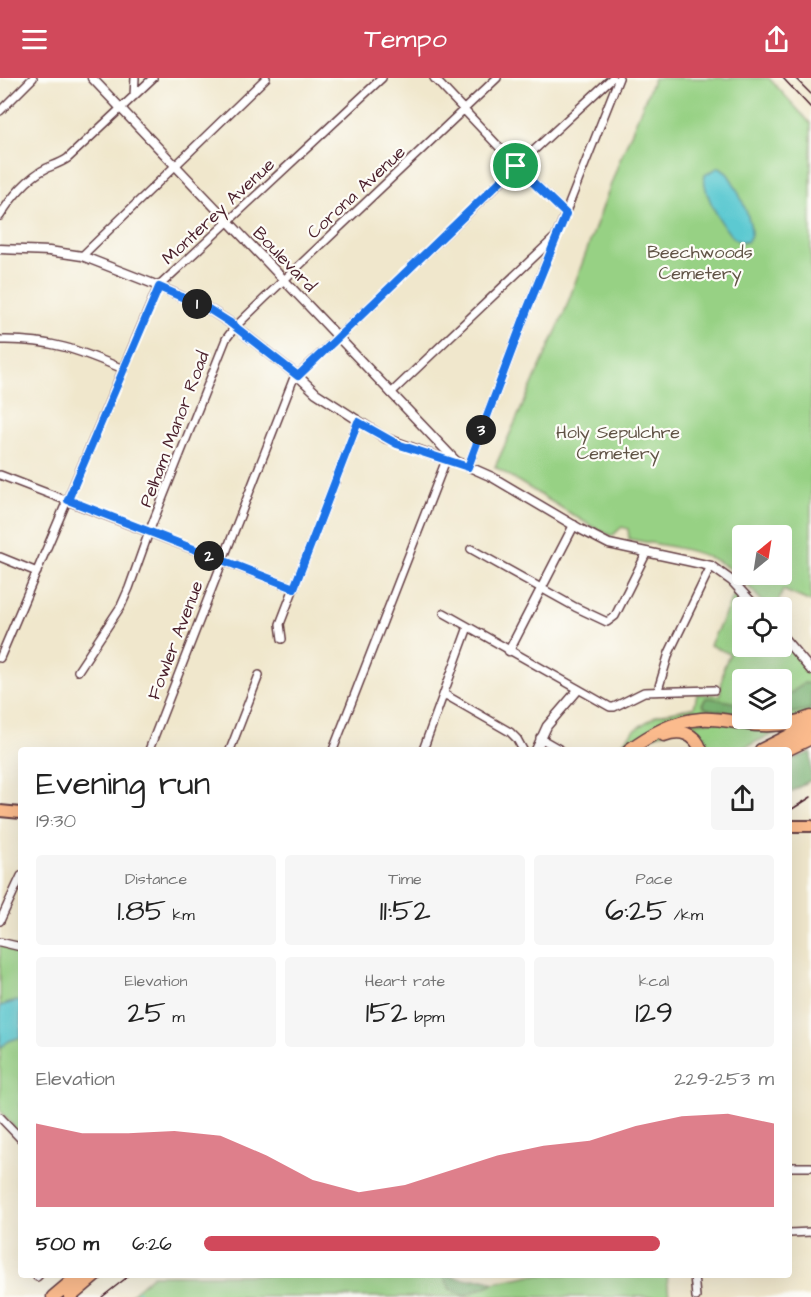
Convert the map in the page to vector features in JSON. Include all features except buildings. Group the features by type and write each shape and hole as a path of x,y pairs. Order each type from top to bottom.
{"highway":[{"path":"634,747 666,728 692,720 716,719 773,725 789,724 811,717"},
{"path":"766,747 811,725"},
{"path":"645,747 676,732 687,734 699,747"},
{"path":"792,747 811,738"},
{"path":"53,1297 75,1278"},
{"path":"70,1297 92,1278"}],"main road":[{"path":"0,811 18,813"},
{"path":"792,826 811,826"}],"street":[{"path":"0,111 33,78"},
{"name":"Boulevard","path":"92,78 456,461"},
{"path":"134,97 135,78"},
{"path":"0,216 30,181 46,169 68,158 153,78"},
{"path":"82,256 266,78"},
{"name":"Monterey Avenue","path":"0,658 159,287 382,78"},
{"path":"434,78 516,166 566,214"},
{"name":"Corona Avenue","path":"235,327 497,78"},
{"name":"Fowler Avenue","path":"150,747 293,380 516,166 612,78"},
{"path":"468,467 619,78"},
{"path":"391,393 555,238"},
{"path":"0,249 58,252 82,256 207,308 298,376 316,393 358,422 397,444 446,460 456,461 492,477 609,544 711,566 732,581 747,597"},
{"name":"Pelham Manor Road","path":"78,671 121,606 216,361 226,339 235,327"},
{"path":"0,340 61,345 85,352 123,369"},
{"path":"282,639 280,624 358,422"},
{"path":"334,747 446,460"},
{"path":"0,475 294,588"},
{"path":"509,651 574,525"},
{"path":"471,549 607,622 615,616 647,552"},
{"path":"0,557 37,572"},
{"path":"658,690 669,653 711,566"},
{"path":"444,614 603,704 614,707 635,695 658,690 714,690"},
{"path":"424,747 468,627"},
{"path":"0,634 9,638"},
{"path":"792,647 811,669"},
{"path":"231,747 259,675"},
{"path":"537,745 547,726 578,690"},
{"path":"444,694 503,727 517,738 522,747"},
{"path":"0,921 18,882"},
{"path":"0,942 18,946"},
{"path":"0,1117 18,1136"},
{"path":"792,1167 811,1167"},
{"path":"792,1233 811,1232"},
{"path":"694,1278 696,1297"}],"green space":[{"path":"654,78 769,78 811,124 811,602 783,590 780,597 758,597 747,585 792,585 792,525 732,525 732,571 696,552 629,539 628,529 622,527 612,536 591,526 495,467 563,316 619,162"},
{"path":"737,589 745,597 733,597"},
{"path":"732,599 732,657 792,657 792,649 811,671 811,715 792,719 792,669 732,669 732,717 718,716 630,743 625,747 619,747 634,730 657,715 694,707 697,694 720,695 724,666 730,654 710,645"},
{"path":"804,683 811,684 811,709 792,713 792,692"},
{"path":"706,698 732,702 732,713 705,708 702,704"},
{"path":"712,721 732,724 732,729 781,730 745,747 702,747 684,729 686,724"},
{"path":"811,752 811,780 792,791 792,760"},
{"path":"0,944 18,947 18,1131 0,1110"},
{"path":"150,1278 450,1278 460,1290 517,1278 667,1278 669,1297 128,1297"},
{"path":"444,1278 483,1279 494,1283 464,1296 450,1289"}],"water":[{"path":"719,167 729,176 750,222 751,231 747,242 737,240 729,233 706,190 705,175"},
{"path":"18,1001 18,1038 0,1048 0,1006"}],"waterway":[{"path":"137,1291 144,1297"}],"railway":[{"path":"783,78 811,108"},
{"path":"795,78 811,94"},
{"path":"792,809 811,797"},
{"path":"102,1297 126,1278"}],"route":[{"path":"516,166 566,214 468,467 456,461 438,458 397,444 358,422 294,588 68,500 159,287 207,308 229,322 298,376 516,166"}],"park label":[{"name":"Beechwoods Cemetery","path":"700,262"},
{"name":"Holy Sepulchre Cemetery","path":"618,442"}]}
